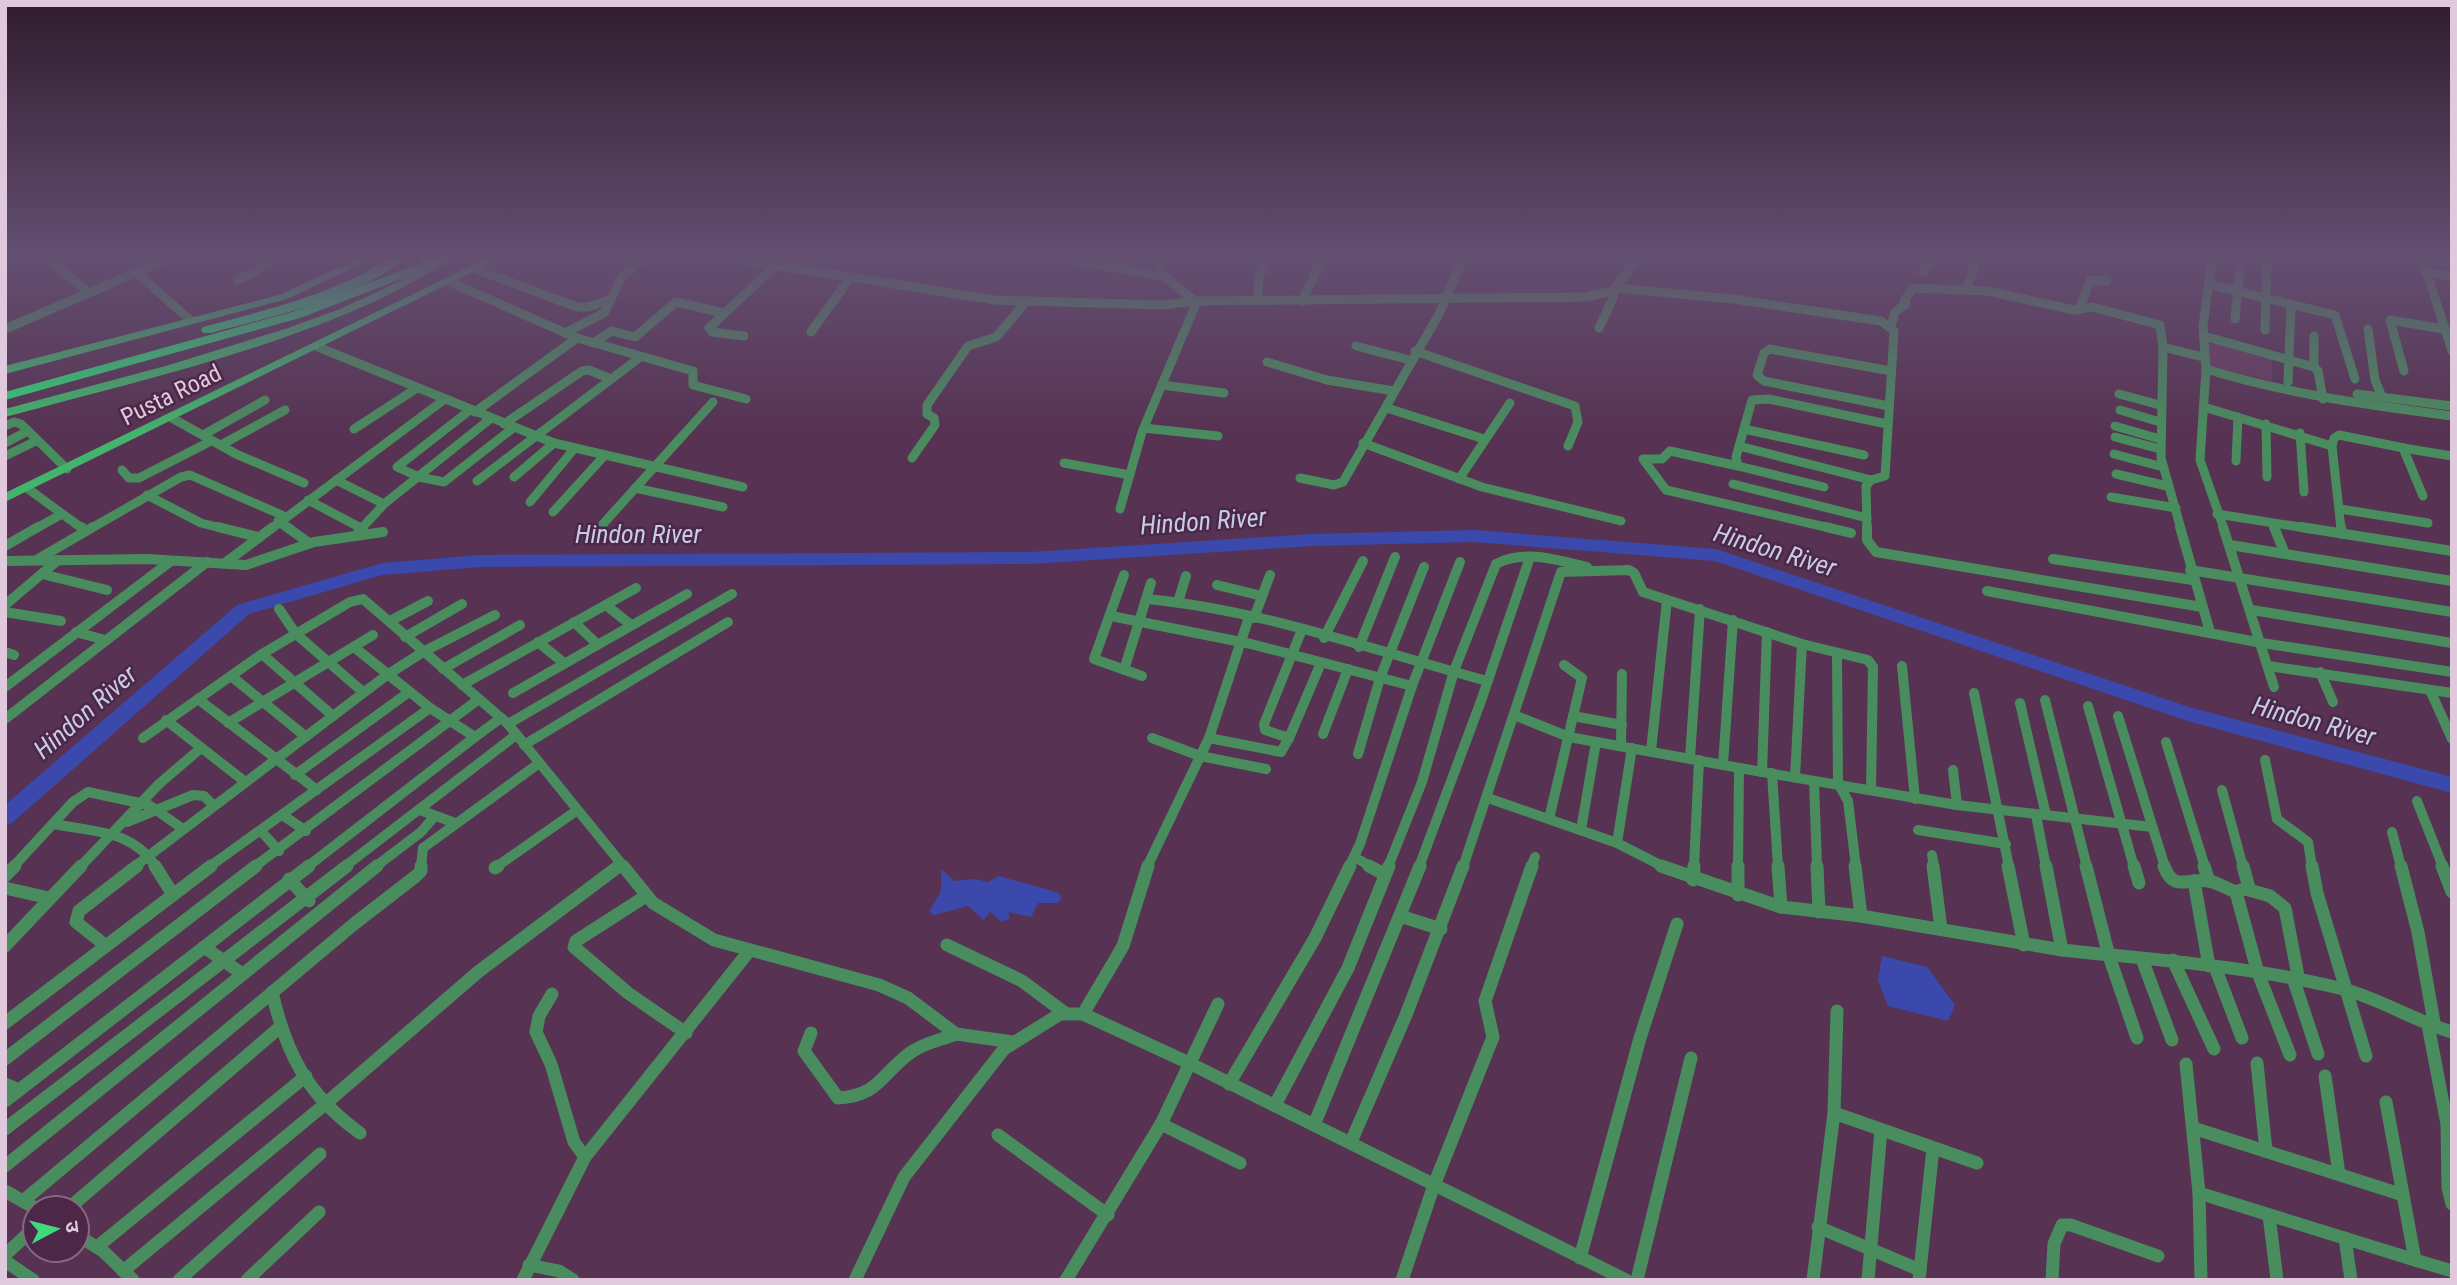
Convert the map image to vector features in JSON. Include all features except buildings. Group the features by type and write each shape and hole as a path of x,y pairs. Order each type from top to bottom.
{"main road":[{"path":"5,385 243,314"},
{"path":"5,396 299,314"}],"street":[{"path":"5,329 40,314"},
{"path":"183,314 190,320"},
{"path":"5,370 220,314"},
{"path":"5,412 303,325 330,314"},
{"name":"Pusta Road","path":"5,498 384,314"},
{"path":"522,314 593,344 693,371 693,385 746,399"},
{"path":"565,333 602,314"},
{"path":"593,344 612,331 632,338 664,314"},
{"path":"723,314 710,326 710,331 744,336"},
{"path":"811,332 824,314"},
{"path":"912,458 935,425 934,418 927,414 927,405 968,346 996,337 1016,314"},
{"path":"1119,509 1144,428 1190,314"},
{"path":"1300,478 1340,484 1387,408 1412,355 1437,314"},
{"path":"1599,328 1606,314"},
{"path":"1834,314 1881,321 1891,327"},
{"path":"1739,446 1871,480 1885,476 1891,327 1894,314"},
{"path":"2120,314 2156,323 2162,328 2160,444 2163,467 2210,632"},
{"path":"2206,314 2203,357 2206,369 2200,460 2252,610 2274,687"},
{"path":"2235,319 2236,314"},
{"path":"2265,330 2267,314"},
{"path":"2288,382 2290,314"},
{"path":"2326,314 2337,317 2355,379"},
{"path":"2439,314 2452,351"},
{"path":"660,317 673,322"},
{"path":"2404,371 2390,320 2444,329"},
{"path":"2368,329 2375,380 2382,397"},
{"path":"639,334 654,339"},
{"path":"2204,336 2314,367 2318,371 2323,399"},
{"path":"2314,336 2314,367"},
{"path":"577,338 397,465 419,477 438,482 450,480 508,426 582,371 589,370 611,379"},
{"path":"318,346 490,419 554,443 743,487"},
{"path":"1356,346 1412,355 1575,406 1578,422 1568,446"},
{"path":"2163,347 2203,357"},
{"path":"1889,406 1763,381 1757,375 1764,353 1770,349 1891,371"},
{"path":"477,481 639,358"},
{"path":"1267,362 1327,380 1394,391"},
{"path":"2206,369 2269,388 2323,399 2452,416"},
{"path":"1162,385 1224,393"},
{"path":"354,429 417,388"},
{"path":"2119,394 2160,405"},
{"path":"2357,394 2452,406"},
{"path":"1738,466 1735,462 1751,402 1760,398 1887,424"},
{"path":"225,564 281,518 337,480 445,399"},
{"path":"212,441 265,400"},
{"path":"603,524 713,402"},
{"path":"1459,479 1510,403"},
{"path":"2204,407 2300,433 2332,446"},
{"path":"1387,408 1485,439"},
{"path":"122,470 130,478 139,478 212,441 285,410"},
{"path":"2120,410 2160,422"},
{"path":"2236,461 2238,417"},
{"path":"172,418 212,441 304,483"},
{"path":"358,532 384,504 490,419"},
{"path":"5,426 18,423 67,469"},
{"path":"2266,424 2267,477"},
{"path":"2115,426 2160,444"},
{"path":"1144,428 1218,436"},
{"path":"1744,429 1864,455"},
{"path":"5,443 26,432"},
{"path":"2300,433 2304,492"},
{"path":"2342,534 2332,446 2334,438 2339,435 2452,456"},
{"path":"2115,437 2160,444"},
{"path":"5,456 36,441"},
{"path":"514,477 554,443"},
{"path":"1363,443 1459,479 1621,521"},
{"path":"2404,448 2423,496"},
{"path":"530,502 574,449"},
{"path":"1824,487 1670,451 1662,459 1643,459 1666,490 1851,533"},
{"path":"2114,454 2163,467"},
{"path":"553,512 605,455"},
{"path":"1064,463 1130,475"},
{"path":"2116,474 2167,486"},
{"path":"36,560 181,477 197,475 281,518 309,543"},
{"path":"337,480 384,504"},
{"path":"1871,480 1867,486 1870,547 1885,555 2202,607"},
{"path":"1733,484 1867,518"},
{"path":"27,488 86,531"},
{"path":"635,488 723,507"},
{"path":"147,495 201,523 258,537"},
{"path":"2111,497 2176,508"},
{"path":"308,500 358,532"},
{"path":"2340,509 2428,523"},
{"path":"5,546 62,514"},
{"path":"2217,514 2452,551"},
{"path":"2272,523 2285,554"},
{"path":"5,561 258,563 309,543 358,532 383,532"},
{"path":"2230,545 2452,581"},
{"path":"1359,647 1395,557"},
{"path":"1275,1105 1348,968 1422,782 1454,671 1496,564 1508,558 1530,557 1605,571"},
{"path":"1314,1125 1403,917 1530,557"},
{"path":"2053,559 2241,579 2452,612"},
{"path":"5,605 58,560"},
{"path":"5,687 171,561"},
{"path":"1324,638 1363,561"},
{"path":"5,719 207,562"},
{"path":"1229,1084 1315,938 1354,857 1376,802 1412,686 1460,562"},
{"path":"1358,754 1380,678 1392,655 1424,567"},
{"path":"1351,1142 1392,1052 1441,929 1488,798 1491,777 1559,575 1565,571 1629,570 1634,573 1643,592 1802,644 1863,658 1873,667 1871,790"},
{"path":"41,574 107,590"},
{"path":"1124,575 1094,659 1142,676"},
{"path":"1083,1014 1123,946 1146,869 1209,738 1241,642 1270,575"},
{"path":"1178,602 1186,576"},
{"path":"1124,670 1142,620 1151,583"},
{"path":"1217,585 1262,596"},
{"path":"462,685 636,588"},
{"path":"1987,591 2262,643 2452,672"},
{"path":"513,693 596,643 687,594"},
{"path":"5,1101 475,737 732,594"},
{"path":"143,738 262,654 359,599 372,604 405,637 505,721 646,896 700,933 750,950 879,985 908,998 956,1034 1013,1042"},
{"path":"1147,599 1178,602 1251,617 1487,681"},
{"path":"1651,751 1667,600"},
{"path":"390,621 428,601"},
{"path":"405,637 462,604"},
{"path":"606,605 631,625"},
{"path":"1693,880 1694,759 1700,609"},
{"path":"279,610 296,634 363,692"},
{"path":"2252,610 2452,643"},
{"path":"5,611 61,621"},
{"path":"105,945 75,922 75,918 244,780 363,692 423,652 495,615"},
{"path":"1111,616 1142,620 1241,642 1412,686"},
{"path":"1723,765 1733,620"},
{"path":"573,622 596,643"},
{"path":"5,1129 420,810 520,741 728,622"},
{"path":"474,625 490,642"},
{"path":"443,669 520,625"},
{"path":"76,632 106,639"},
{"path":"1290,738 1264,727 1301,632"},
{"path":"1767,632 1767,773 1781,907"},
{"path":"228,723 373,635"},
{"path":"538,642 564,663"},
{"path":"1795,777 1802,644"},
{"path":"354,647 430,708 475,737"},
{"path":"1837,653 1838,783 1848,801 1861,916"},
{"path":"262,654 333,716"},
{"path":"1209,738 1281,752 1290,738 1321,663"},
{"path":"1549,819 1582,678 1564,666"},
{"path":"1902,666 1915,799"},
{"path":"2268,666 2452,693"},
{"path":"1323,734 1348,669"},
{"path":"2320,673 2333,702"},
{"path":"1617,842 1627,747 1622,725 1622,674"},
{"path":"231,676 305,736"},
{"path":"2430,690 2452,739"},
{"path":"295,775 409,692"},
{"path":"1974,693 2025,945"},
{"path":"198,699 317,790"},
{"path":"5,1059 118,968 306,831 479,699"},
{"path":"2045,700 2109,956 2137,1038"},
{"path":"2020,702 2062,950"},
{"path":"2088,706 2139,883"},
{"path":"5,1023 173,893 284,816 430,708"},
{"path":"1514,715 1569,737 1767,773 1838,783 1915,799 2152,827"},
{"path":"1573,716 1622,725"},
{"path":"2118,716 2171,881 2209,881 2270,896 2285,908 2297,981 2318,1054"},
{"path":"166,720 244,780"},
{"path":"1152,738 1200,756 1266,769"},
{"path":"1581,830 1596,742"},
{"path":"2166,742 2209,881"},
{"path":"5,946 12,931 201,748"},
{"path":"2265,760 2277,820 2281,826 2305,837 2308,842 2317,892 2366,1056"},
{"path":"16,1200 416,876 421,871 420,854 423,848 538,764"},
{"path":"1738,895 1739,768"},
{"path":"1953,771 1957,805"},
{"path":"1814,781 1819,912"},
{"path":"2222,790 2258,973 2290,1055"},
{"path":"5,876 73,802 88,792 158,809 183,829"},
{"path":"121,825 193,795 204,796 213,806"},
{"path":"1488,798 1617,842 1693,880 1781,907 1861,916 2025,945 2109,956 2173,960 2258,973 2345,990 2452,1032"},
{"path":"2417,801 2452,891"},
{"path":"420,810 434,817 446,817 455,823"},
{"path":"495,868 576,811"},
{"path":"284,816 306,831"},
{"path":"5,1166 318,911 421,832 434,817"},
{"path":"54,824 128,838 149,856 173,893"},
{"path":"1918,830 2006,844"},
{"path":"261,831 279,851"},
{"path":"2392,832 2418,932 2449,1125 2448,1188 2452,1204"},
{"path":"1932,855 1941,929"},
{"path":"1354,857 1384,874"},
{"path":"1395,1280 1404,1274 1434,1185 1493,1037 1493,1021 1486,1012 1485,1001 1535,858"},
{"path":"91,1243 126,1276 478,972 620,865"},
{"path":"289,879 318,911"},
{"path":"2194,881 2212,967 2242,1038"},
{"path":"5,888 49,898"},
{"path":"646,896 576,941 574,947 628,993 686,1033"},
{"path":"1403,917 1441,929"},
{"path":"1580,1258 1640,1038 1676,924"},
{"path":"947,945 1022,981 1065,1013"},
{"path":"205,947 241,973"},
{"path":"523,1280 585,1157 750,950"},
{"path":"2142,959 2172,1040"},
{"path":"2173,960 2214,1049"},
{"path":"272,992 279,1028 324,1105 360,1133"},
{"path":"552,994 539,1016 536,1032 551,1064 574,1142 585,1157"},
{"path":"1066,1280 1161,1124 1218,1004"},
{"path":"1813,1280 1834,1113 1837,1012"},
{"path":"855,1280 898,1186 1013,1042 1065,1013 1083,1014 1140,1043 1189,1063 1626,1280"},
{"path":"85,1194 279,1028"},
{"path":"811,1033 804,1051 833,1093 838,1098 846,1099 878,1087 910,1053 956,1034"},
{"path":"1637,1280 1691,1058"},
{"path":"2257,1063 2266,1151"},
{"path":"2186,1064 2199,1194 2201,1280"},
{"path":"97,1247 306,1076"},
{"path":"2325,1076 2339,1174"},
{"path":"5,1083 19,1090"},
{"path":"2386,1102 2415,1259"},
{"path":"1834,1113 1977,1163"},
{"path":"1161,1124 1240,1163"},
{"path":"2193,1128 2403,1195"},
{"path":"1868,1280 1881,1130"},
{"path":"998,1135 1108,1215"},
{"path":"1818,1227 1871,1249 1920,1275 1933,1148"},
{"path":"179,1280 320,1154"},
{"path":"2199,1194 2415,1259 2437,1273 2452,1270"},
{"path":"247,1280 319,1212"},
{"path":"2269,1215 2277,1280"},
{"path":"2052,1280 2054,1244 2062,1225 2071,1225 2158,1256"},
{"path":"2345,1238 2351,1280"},
{"path":"5,1255 21,1240"},
{"path":"5,1261 33,1280"},
{"path":"529,1265 559,1271 573,1280"}],"shaded area":[{"path":"2206,339 2272,355 2272,381 2206,365"},
{"path":"941,869 955,881 975,879 988,882 999,876 1059,893 1061,899 1057,903 1038,903 1031,917 1008,912 1010,918 1002,922 990,912 984,920 968,906 934,915 929,912 941,891"},
{"path":"1882,956 1927,967 1955,1005 1948,1021 1888,1006 1878,980"}],"waterway":[{"name":"Hindon River","path":"5,817 243,609 382,569 480,561 1030,558 1311,540 1474,536 1716,555 2188,714 2452,785"}]}
